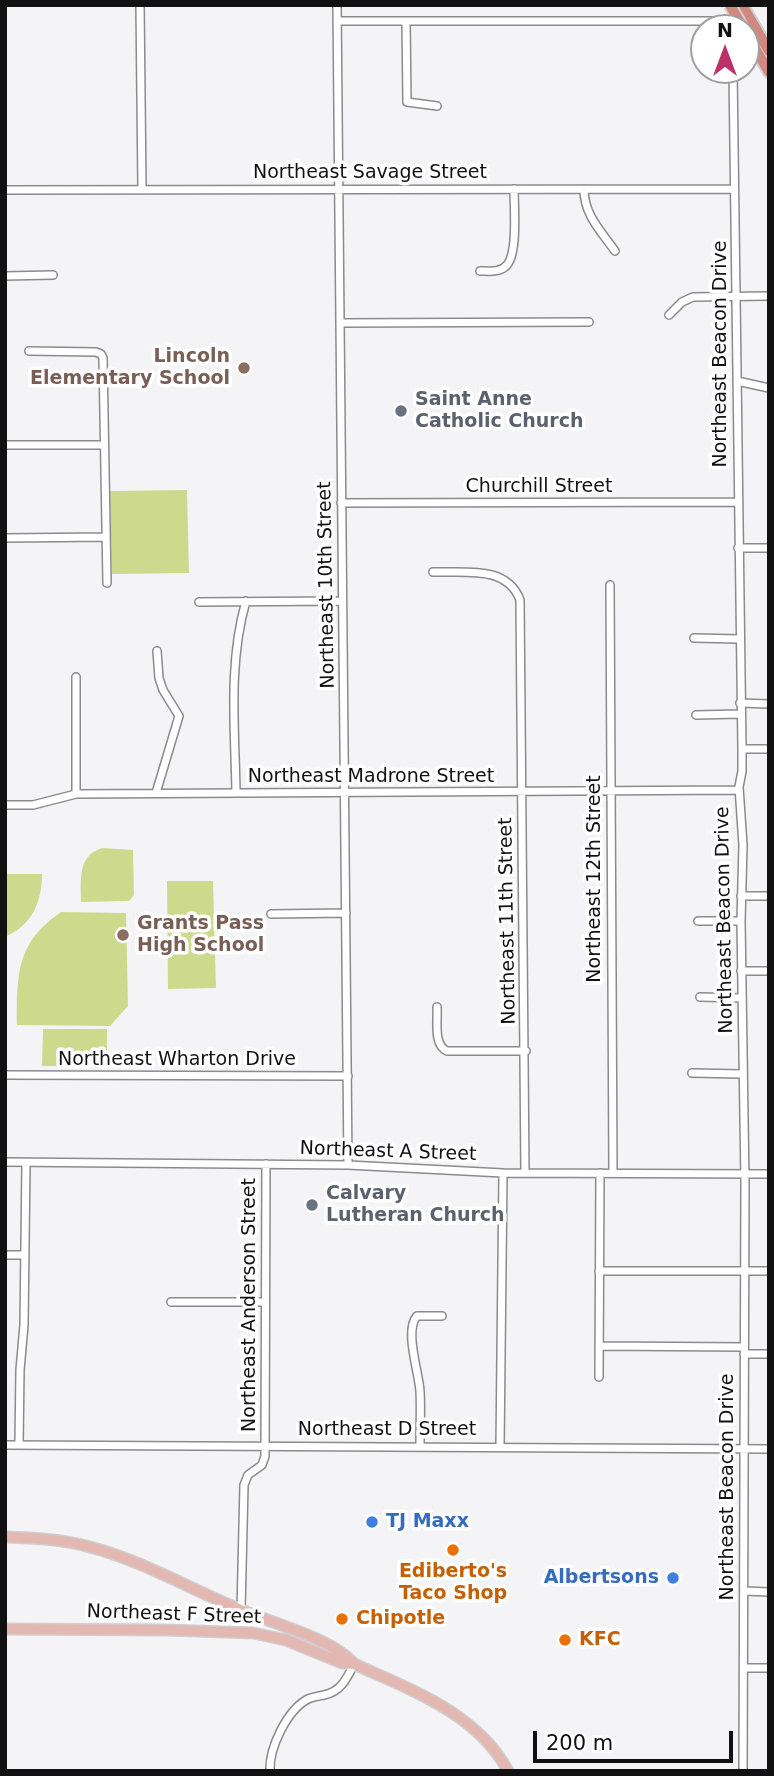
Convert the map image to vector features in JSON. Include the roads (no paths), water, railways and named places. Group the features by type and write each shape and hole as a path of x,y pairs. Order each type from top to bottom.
{"highway":[{"path":"763,52 769,72"}],"main road":[{"path":"5,1537 54,1540 113,1553 241,1610 291,1629 345,1654 354,1664"},
{"name":"Northeast F Street","path":"5,1629 253,1633 286,1640 342,1663 354,1664 463,1719 495,1749 508,1771"}],"street":[{"path":"140,5 142,189"},
{"name":"Northeast 10th Street","path":"337,5 348,1165"},
{"path":"338,21 690,24"},
{"path":"406,21 407,102 438,106"},
{"name":"Northeast Beacon Drive","path":"733,84 742,750 739,790 743,845 743,1771"},
{"path":"480,271 500,270 507,265 512,251 514,189"},
{"path":"584,189 584,201 590,216 615,251"},
{"name":"Northeast Savage Street","path":"5,190 734,189"},
{"path":"5,276 53,275"},
{"path":"669,315 682,302 693,297 769,296"},
{"path":"341,323 589,322"},
{"path":"29,351 102,354 107,583"},
{"path":"737,381 769,388"},
{"path":"5,444 104,445"},
{"name":"Churchill Street","path":"341,503 738,502"},
{"path":"5,538 106,537"},
{"path":"738,548 769,548"},
{"name":"Northeast 11th Street","path":"433,572 495,575 508,582 518,594 521,609 526,1173"},
{"name":"Northeast 12th Street","path":"610,585 613,1173"},
{"path":"236,792 235,653 238,627 246,601"},
{"path":"199,602 342,601"},
{"path":"694,639 739,639"},
{"path":"156,793 179,716 163,690 159,678 157,651"},
{"path":"76,677 76,794"},
{"path":"740,703 769,704"},
{"path":"696,715 740,714"},
{"path":"742,750 769,750"},
{"name":"Northeast Madrone Street","path":"5,805 33,805 76,794 739,790"},
{"path":"741,896 769,896"},
{"path":"271,914 346,913"},
{"path":"698,921 741,921"},
{"path":"741,971 769,971"},
{"path":"700,997 742,998"},
{"path":"438,1007 438,1043 441,1049 526,1051"},
{"path":"692,1073 742,1074"},
{"name":"Northeast Wharton Drive","path":"5,1075 348,1076"},
{"name":"Northeast A Street","path":"5,1162 348,1165 503,1173 769,1174"},
{"path":"19,1445 19,1388 25,1315 26,1163"},
{"name":"Northeast Anderson Street","path":"265,1446 266,1164"},
{"path":"500,1447 503,1173"},
{"path":"598,1377 600,1173"},
{"path":"5,1255 25,1255"},
{"path":"599,1271 769,1271"},
{"path":"171,1302 265,1303"},
{"path":"420,1447 420,1393 413,1356 413,1320 416,1316 442,1316"},
{"path":"599,1346 744,1350 769,1354"},
{"name":"Northeast D Street","path":"5,1445 769,1449"},
{"path":"241,1610 244,1485 248,1475 262,1465 265,1446"},
{"path":"744,1591 769,1592"},
{"path":"270,1771 276,1745 298,1706 307,1700 335,1691 347,1678 354,1664"},
{"path":"744,1668 769,1668"}],"place":[{"name":"Lincoln Elementary School","path":"244,368"},
{"name":"Saint Anne Catholic Church","path":"401,411"},
{"name":"Grants Pass High School","path":"123,935"},
{"name":"Calvary Lutheran Church","path":"312,1205"},
{"name":"TJ Maxx","path":"372,1522"},
{"name":"Ediberto's Taco Shop","path":"453,1550"},
{"name":"Albertsons","path":"673,1578"},
{"name":"Chipotle","path":"342,1619"},
{"name":"KFC","path":"565,1640"}]}
